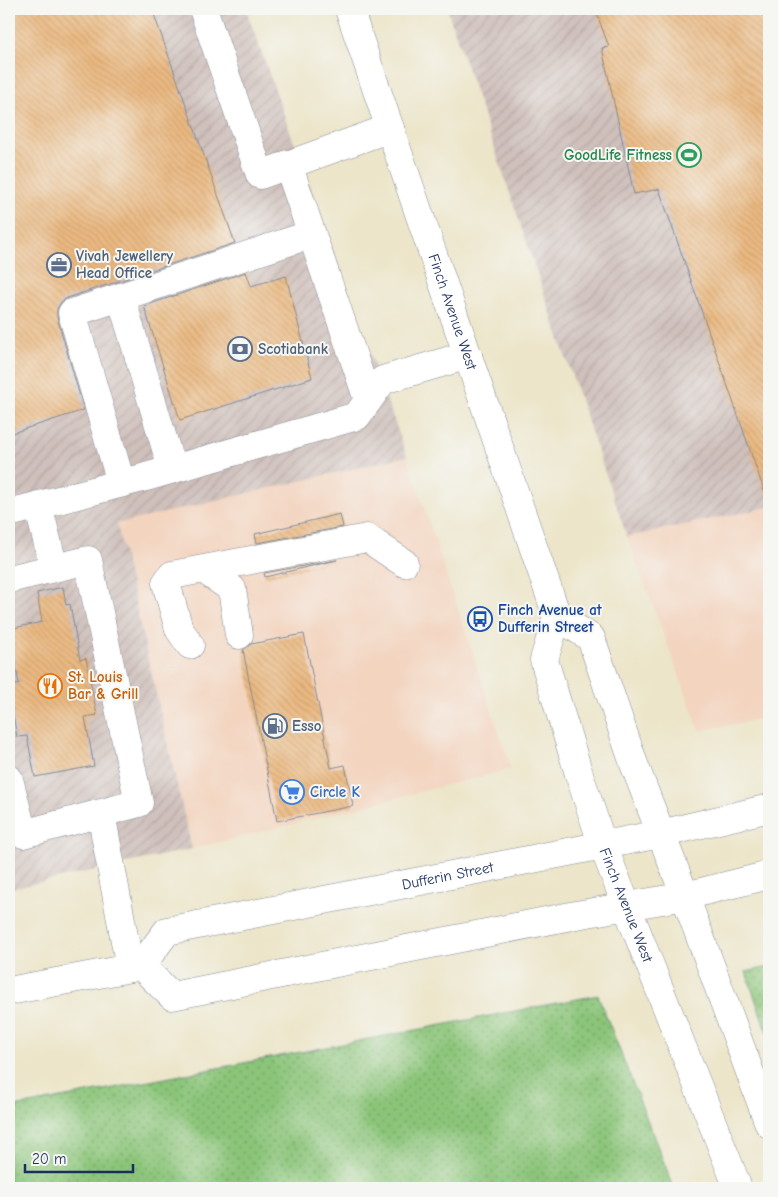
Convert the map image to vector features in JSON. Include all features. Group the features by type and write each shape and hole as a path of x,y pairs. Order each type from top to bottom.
{"main road":[{"path":"204,9 260,174 390,128"},
{"name":"Finch Avenue West","path":"349,9 557,616 544,660 603,846 738,1188"},
{"path":"288,164 368,400"},
{"path":"121,483 72,313 312,234"},
{"path":"122,297 172,470"},
{"path":"9,513 172,470 357,416 383,380 468,355"},
{"path":"38,505 54,568"},
{"path":"190,645 179,629 166,583 172,575 367,538 404,563"},
{"path":"9,579 88,560 138,803 23,834 9,779"},
{"path":"203,569 232,589 239,635"},
{"path":"557,616 590,638 634,764 769,1124"},
{"name":"Dufferin Street","path":"136,967 167,931 603,846 769,808"},
{"path":"101,813 136,967 172,996 685,896 769,875"},
{"path":"9,991 136,967"}],"shaded area":[{"path":"9,9 246,9 407,456 117,524 192,849 9,889"},
{"path":"447,9 769,9 769,507 627,537"},
{"path":"407,456 511,769 192,849 117,524"},
{"path":"769,507 769,717 700,731 627,537"}],"green space":[{"path":"769,967 769,1039 746,972"},
{"path":"598,995 674,1188 9,1188 9,1108"}],"building":[{"path":"9,9 152,9 235,243 67,298 61,302 57,309 57,317 84,410 9,434"},
{"path":"595,9 769,9 769,493 765,493 659,189 634,194 602,48 609,47"},
{"path":"246,272 251,286 286,276 312,378 180,420 144,306"},
{"path":"340,514 343,527 257,543 255,534"},
{"path":"337,560 265,577 264,573"},
{"path":"63,587 66,605 70,604 80,660 86,658 97,715 85,717 94,766 35,777 27,736 17,737 9,692 9,686 19,684 9,629 42,622 37,593"},
{"path":"304,634 331,768 345,765 353,806 277,821 243,650 251,644"}],"place":[{"name":"GoodLife Fitness","path":"689,155"},
{"name":"Vivah Jewellery Head Office","path":"59,265"},
{"name":"Scotiabank","path":"240,349"},
{"name":"Finch Avenue at Dufferin Street","path":"480,619"},
{"name":"St. Louis Bar & Grill","path":"50,686"},
{"name":"Esso","path":"275,726"},
{"name":"Circle K","path":"292,792"}]}
